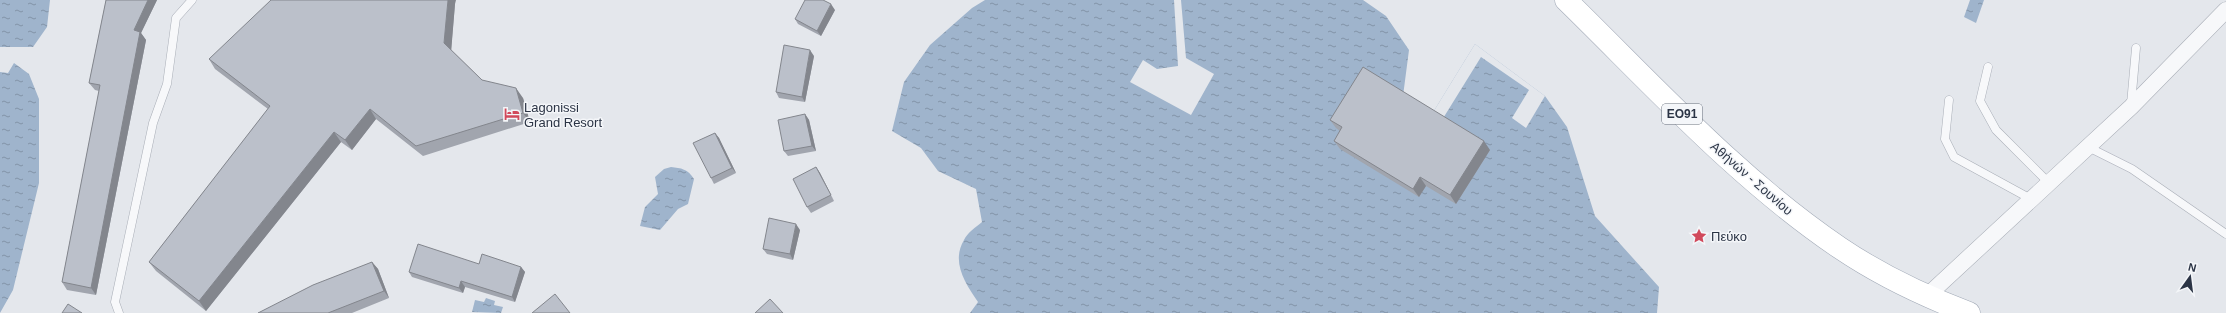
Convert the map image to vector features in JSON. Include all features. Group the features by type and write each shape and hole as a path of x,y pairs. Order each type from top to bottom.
{"main road":[{"name":"Αθήνών - Σουνίου","path":"1566,0 1720,151 1768,194 1841,248 1927,296 1969,313"}],"street":[{"path":"1927,296 2131,107 2226,10"}],"lane":[{"path":"119,313 115,302 153,123 167,84 176,18 192,0"},
{"path":"2131,107 2136,48"},
{"path":"1988,67 1980,101 1996,130 2049,183"},
{"path":"1949,100 1945,139 1954,157 2031,199"},
{"path":"2088,147 2132,169 2226,234"}],"water":[{"path":"0,0 50,0 47,27 33,47 0,47"},
{"path":"985,0 1363,0 1386,16 1409,50 1403,96 1432,114 1475,44 1545,96 1567,127 1595,216 1659,287 1657,313 970,313 978,302 964,280 959,264 959,256 960,248 965,237 982,222 976,189 938,171 921,148 892,131 904,82 930,45 972,8"},
{"path":"1970,0 1984,0 1976,23 1964,17"},
{"path":"14,63 29,74 39,99 39,183 13,290 0,313 0,72 8,73"},
{"path":"671,167 684,170 694,179 688,204 678,209 660,230 640,226 645,207 658,194 655,177 664,169"},
{"path":"486,298 495,301 494,305 503,307 501,313 472,312 475,300 484,302"}],"pier":[{"path":"1174,0 1181,0 1186,58 1214,74 1191,115 1130,82 1143,60 1157,69 1178,66"},
{"path":"1475,44 1545,96 1526,128 1512,118 1529,90 1481,57 1442,120 1432,114"}],"building":[{"path":"106,0 148,0 134,30 140,32 91,288 62,282 100,85 89,83"},
{"path":"271,0 448,0 444,43 482,80 516,88 523,113 416,146 370,109 345,140 334,132 199,301 149,262 270,106 209,59"},
{"path":"805,0 823,0 831,4 817,31 795,19"},
{"path":"784,45 810,50 802,97 776,92"},
{"path":"1363,67 1484,141 1450,195 1420,177 1413,189 1334,141 1342,127 1330,120"},
{"path":"805,114 812,146 784,151 778,120"},
{"path":"715,133 732,168 711,178 693,143"},
{"path":"816,167 831,195 807,207 793,179"},
{"path":"769,218 796,224 790,254 763,249"},
{"path":"418,244 479,264 482,254 521,267 512,297 461,281 459,288 409,272"},
{"path":"372,262 384,291 328,313 258,313 313,285"},
{"path":"555,294 570,313 532,313"},
{"path":"770,299 783,313 755,313"},
{"path":"68,304 82,313 62,313"}],"place":[{"name":"Lagonissi Grand Resort","path":"512,114"},
{"name":"Πεύκο","path":"1699,236"}]}
